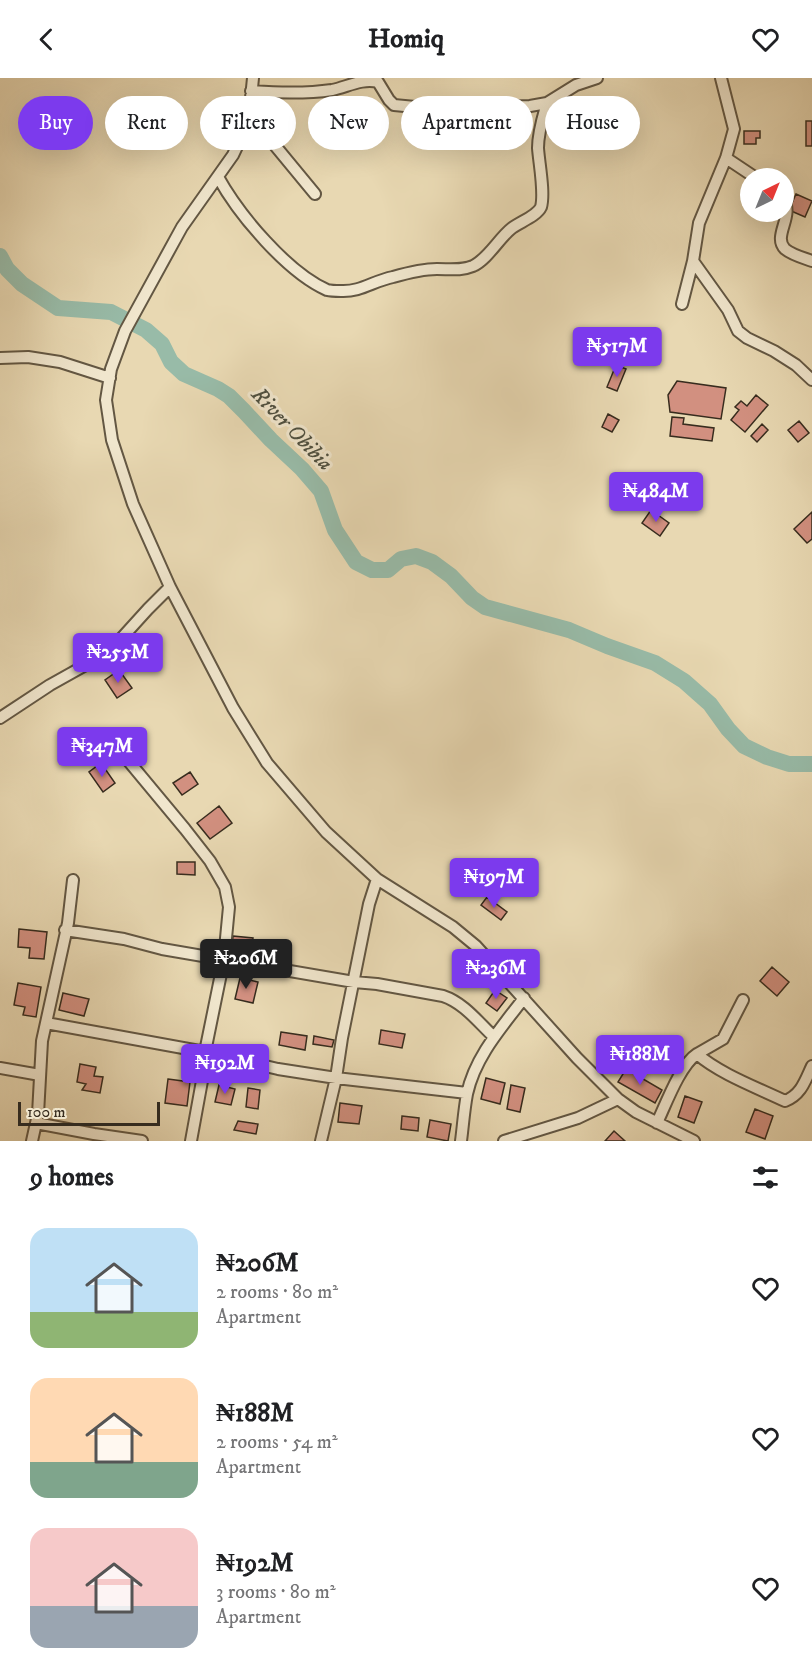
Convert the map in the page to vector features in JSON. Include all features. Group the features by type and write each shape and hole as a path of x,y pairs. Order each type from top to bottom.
{"street":[{"path":"251,96 253,78"},
{"path":"559,96 576,85 597,78"},
{"path":"682,304 693,261 699,224 726,158 734,129 721,78"},
{"path":"251,91 294,93 324,91 371,80 378,82 394,105 437,108 530,106 545,104"},
{"path":"218,177 241,212 272,249 308,279 329,291 360,290 384,279 418,271 459,270 476,265 509,230 536,213 541,207 538,147 545,111"},
{"path":"235,150 182,227 125,331 111,369 106,400 112,440 133,504 170,587 233,708 267,763 326,832 377,879 453,927 476,946 577,1058 618,1099 636,1112 694,1141"},
{"path":"279,150 315,194"},
{"path":"726,158 741,168"},
{"path":"786,222 781,243 786,250 812,261"},
{"path":"693,261 728,310 738,331 796,365 812,380"},
{"path":"0,358 28,357 60,362 110,378"},
{"path":"0,718 50,685 109,652 170,587"},
{"path":"121,752 210,861 225,887 229,907 224,959 205,1052 204,1070 191,1141"},
{"path":"321,1141 336,1078 369,904 377,879"},
{"path":"32,1141 36,1123 42,1041 68,923 73,880"},
{"path":"65,930 453,999 494,1037"},
{"path":"461,1141 467,1094 476,1066 494,1037 524,998"},
{"path":"657,1123 685,1066 697,1054 723,1039 743,1000"},
{"path":"46,1023 205,1052 278,1069 467,1094"},
{"path":"697,1054 706,1062 785,1101 794,1098 801,1091 812,1066"},
{"path":"1,1069 40,1075"},
{"path":"504,1141 578,1118 618,1099"},
{"path":"36,1123 142,1141"}],"building":[{"path":"806,121 812,121 812,146 806,146"},
{"path":"744,131 760,131 760,138 756,138 756,144 744,144"},
{"path":"796,194 812,201 805,217 794,212"},
{"path":"616,365 626,369 617,391 607,387"},
{"path":"677,381 726,388 721,419 670,412 668,395"},
{"path":"756,395 768,405 745,432 731,420 739,410 735,407 741,401 747,406"},
{"path":"608,414 619,420 612,432 602,427"},
{"path":"672,417 684,418 683,424 714,428 712,441 670,436"},
{"path":"799,421 809,433 798,442 788,430"},
{"path":"762,424 768,430 757,442 751,436"},
{"path":"651,510 669,523 660,536 642,523"},
{"path":"812,512 812,539 807,543 794,529"},
{"path":"119,670 132,688 117,698 105,680"},
{"path":"101,763 115,783 103,792 89,772"},
{"path":"190,772 198,784 182,795 173,783"},
{"path":"219,806 232,823 210,839 197,823"},
{"path":"177,862 195,862 195,875 177,874"},
{"path":"487,897 507,912 501,920 481,905"},
{"path":"19,929 47,932 44,959 29,958 30,948 18,947"},
{"path":"233,936 253,938 251,957 231,955"},
{"path":"772,967 789,982 777,996 760,981"},
{"path":"240,978 258,982 253,1003 235,999"},
{"path":"18,983 41,987 36,1017 23,1015 25,1007 14,1005"},
{"path":"495,990 507,998 497,1011 486,1003"},
{"path":"63,993 89,999 84,1016 59,1010"},
{"path":"381,1030 405,1034 402,1048 379,1044"},
{"path":"281,1032 307,1036 305,1050 279,1045"},
{"path":"314,1036 334,1040 332,1047 313,1044"},
{"path":"80,1064 96,1067 94,1076 103,1077 100,1093 82,1090 86,1084 77,1082"},
{"path":"626,1069 662,1090 655,1103 618,1082"},
{"path":"486,1078 505,1083 500,1104 481,1099"},
{"path":"168,1079 190,1082 187,1106 165,1103"},
{"path":"219,1085 235,1089 231,1105 215,1102"},
{"path":"511,1085 525,1088 520,1112 507,1109"},
{"path":"248,1088 260,1090 258,1109 246,1107"},
{"path":"685,1096 702,1102 694,1123 678,1117"},
{"path":"340,1103 362,1106 359,1124 338,1122"},
{"path":"755,1109 773,1116 765,1139 746,1132"},
{"path":"402,1116 419,1118 418,1131 401,1129"},
{"path":"430,1120 451,1124 448,1141 427,1137"},
{"path":"238,1121 258,1124 256,1134 234,1130"},
{"path":"614,1131 625,1141 605,1141"}],"waterway":[{"name":"River Obibia","path":"0,256 7,269 22,284 58,308 111,312 146,330 162,344 171,362 184,374 229,396 321,491 335,530 356,562 372,570 388,570 401,559 416,556 432,562 485,607 569,630 655,663 684,681 710,704 744,746 789,764 812,764"}]}
